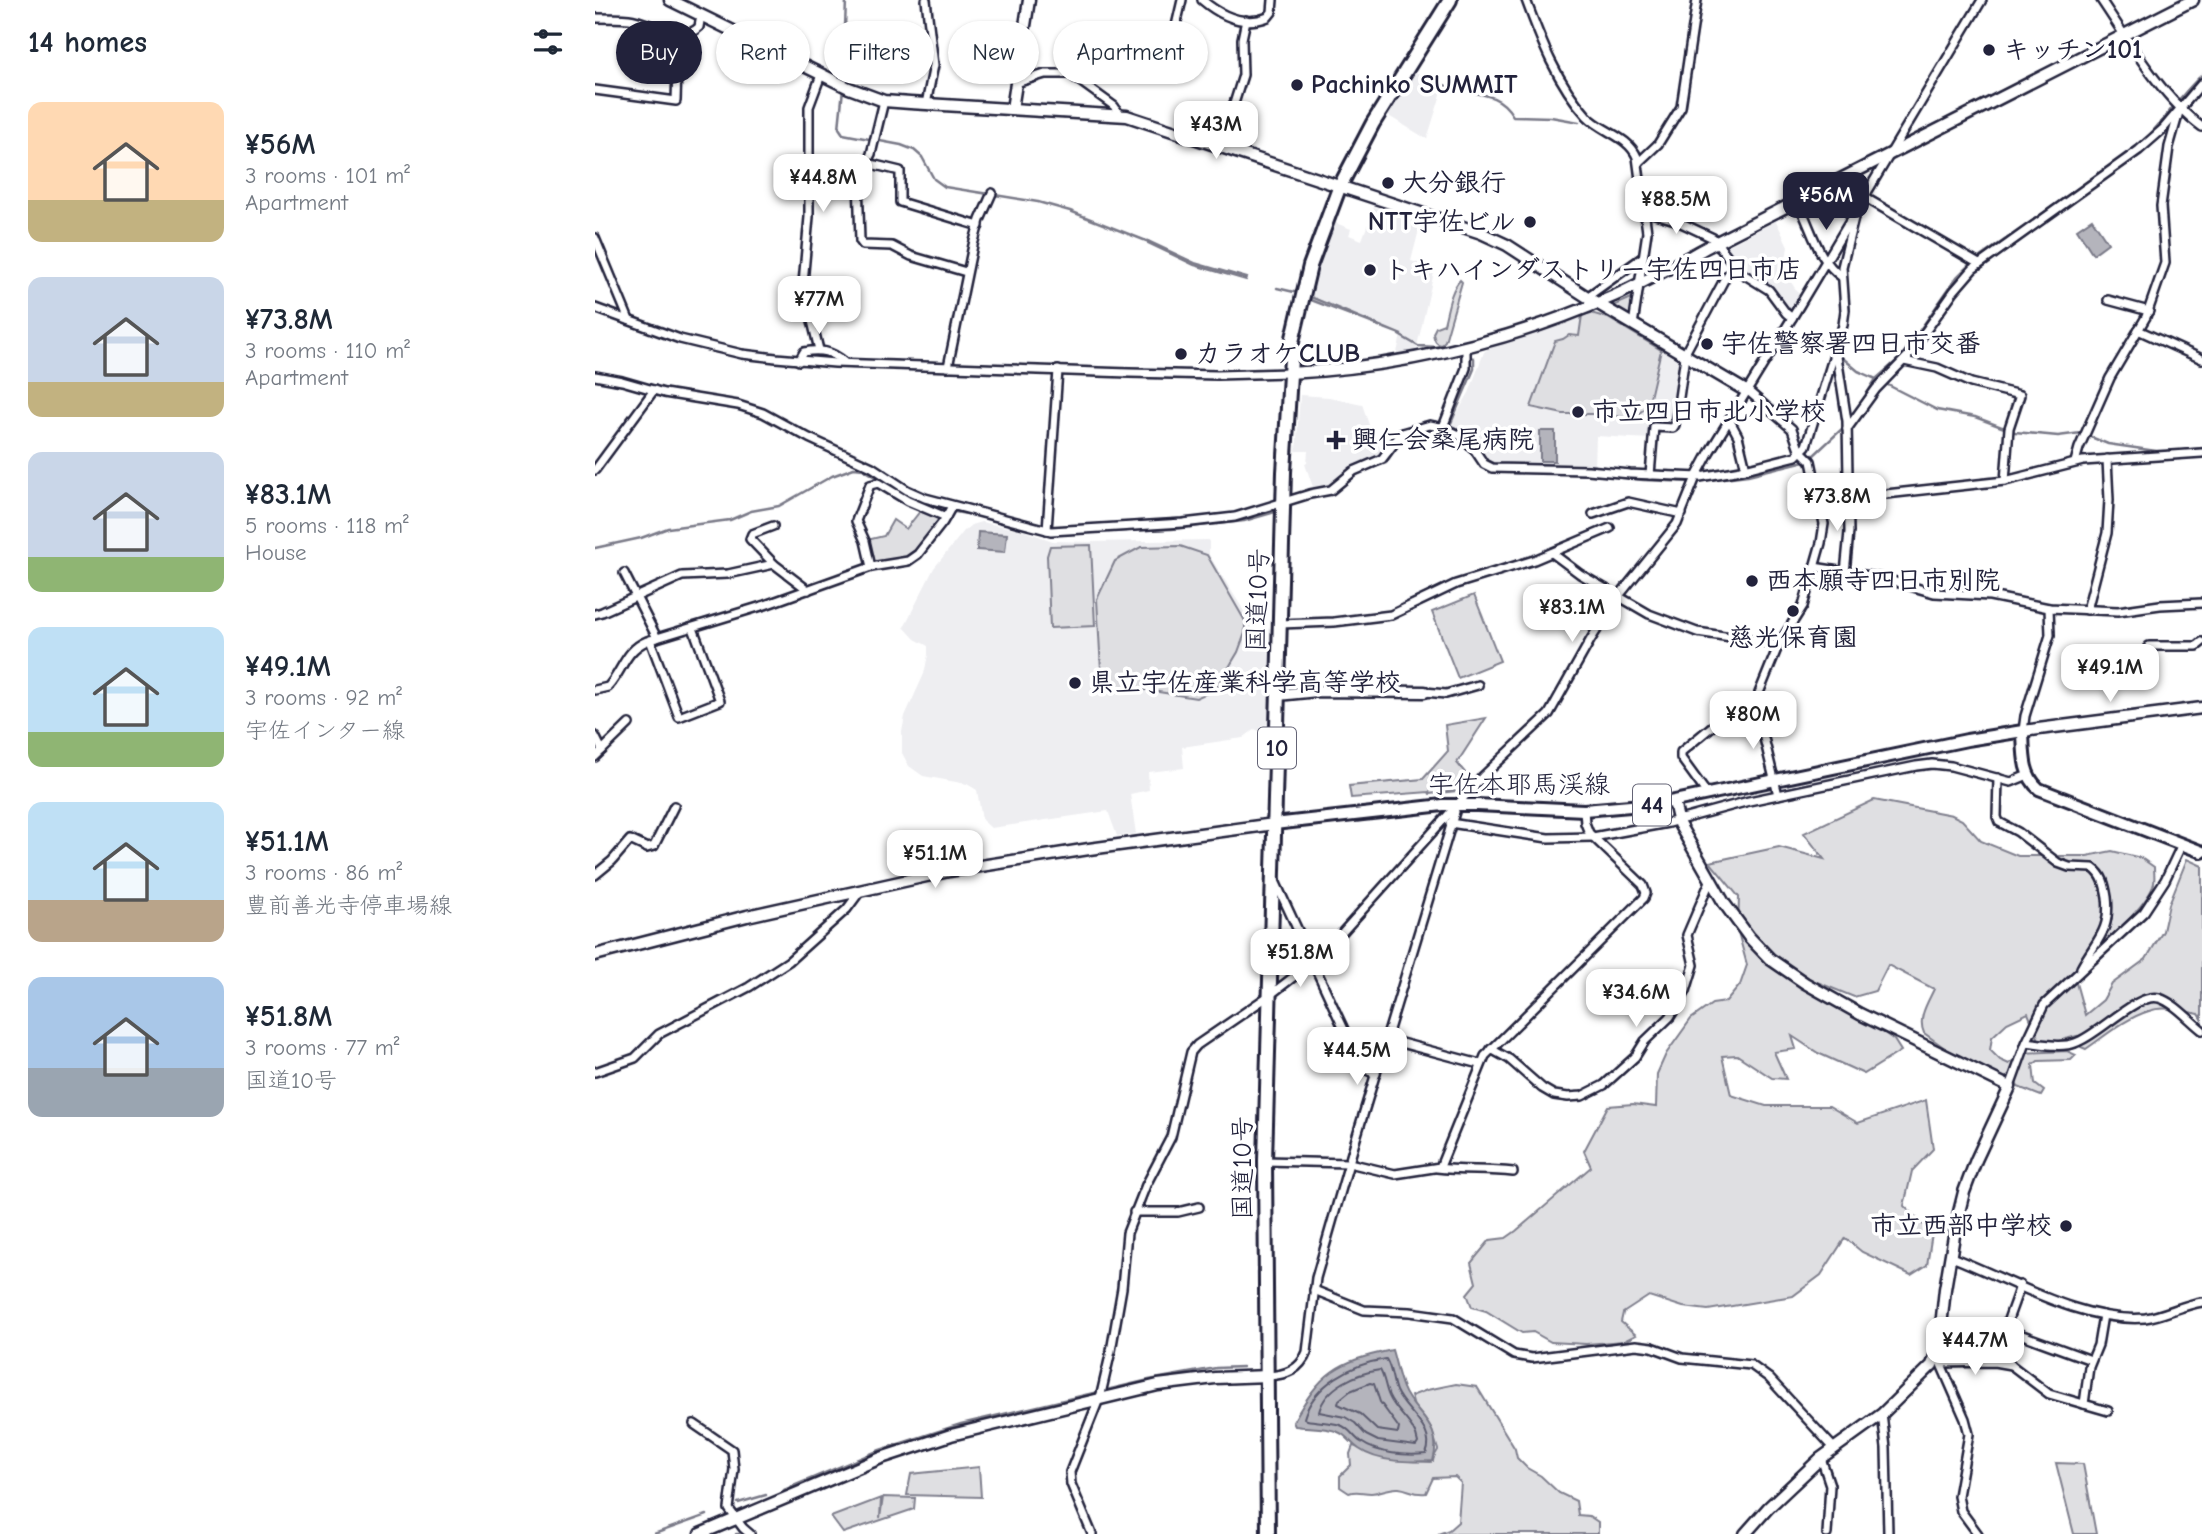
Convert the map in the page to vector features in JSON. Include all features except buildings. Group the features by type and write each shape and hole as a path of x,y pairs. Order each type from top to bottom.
{"highway":[{"name":"国道10号","path":"1268,1534 1265,1161 1283,503 1292,342 1318,242 1340,186 1373,124 1450,0"}],"main road":[{"name":"宇佐本耶馬渓線","path":"1275,824 1458,805 1584,810 1674,802 1967,740 2023,731"},
{"path":"2023,731 2028,775 2032,784 2043,792 2202,852"}],"street":[{"path":"670,0 821,75 884,100 1120,115 1489,236 1633,325 1747,391 1792,429 1799,447 1812,464 1823,517 1823,534 1803,606 1778,646 1762,683 1759,703 1762,730 1778,795"},
{"path":"926,0 934,60 926,104"},
{"path":"1026,21 1029,0"},
{"path":"1177,21 1182,0"},
{"path":"1202,0 1221,15 1246,20 1268,17 1272,12 1273,0"},
{"path":"1526,0 1549,59 1571,95 1592,120 1631,146 1639,162 1647,232 1633,325"},
{"path":"1639,162 1658,144 1681,107 1697,0"},
{"path":"2101,0 2124,35 2178,105 2202,127"},
{"path":"595,308 664,334 719,349 799,361 1217,375 1289,373 1409,359 1466,347 1543,323 1592,300 1639,284 2193,0"},
{"path":"1092,1534 1071,1484 1070,1472 1100,1394 1116,1331 1125,1243 1134,1212 1171,1137 1191,1052 1328,949 1483,776 1549,714 1618,597 1671,533 1682,514 1694,480 1729,419 1792,318 1979,1"},
{"path":"700,21 701,15"},
{"path":"595,18 638,21"},
{"path":"1226,148 1232,110 1243,75 1242,39 1246,20"},
{"path":"1039,76 1070,74 1114,106 1120,115"},
{"path":"819,350 803,284 809,217 809,107 821,75"},
{"path":"1847,429 1871,395 1904,360 1957,286 1979,264 2134,154 2163,129 2178,105 2202,82"},
{"path":"595,90 676,101 677,84"},
{"path":"1012,110 1016,84"},
{"path":"884,100 871,154 858,179 862,243 889,246 911,256 966,272"},
{"path":"2075,462 2108,382 2149,311 2165,259 2161,206 2167,154 2178,105"},
{"path":"867,163 900,171 900,202 979,226"},
{"path":"949,367 966,272 992,193"},
{"path":"1864,197 1979,264"},
{"path":"1797,201 1826,261 1842,277"},
{"path":"595,376 738,405 764,413 809,438 872,467 915,494 1047,530 1132,527 1248,515 1338,486 1354,471 1382,459 1399,436 1407,430 1430,425 1443,427 1466,441 1483,462 1492,468 1588,470 1694,480 1746,469 1803,452 1811,436 1845,314 1842,277 1844,252 1857,208"},
{"path":"1645,211 1675,220 1717,242 1735,266 1769,290 1792,318"},
{"path":"595,238 597,251 628,320"},
{"path":"1592,300 1643,257"},
{"path":"1650,475 1654,427 1673,428 1675,425 1685,355 1725,278 1735,266"},
{"path":"2108,300 2149,311"},
{"path":"2138,330 2202,359"},
{"path":"1443,427 1466,368 1466,347"},
{"path":"1836,348 1847,429 1849,542 1846,573"},
{"path":"799,361 804,352 819,350 833,353 844,363"},
{"path":"1904,360 1937,368 1971,383 2020,395 2009,428 2005,481"},
{"path":"1047,530 1058,370"},
{"path":"595,470 654,390"},
{"path":"1729,419 1738,436 1746,469"},
{"path":"1818,499 2005,481 2075,462 2202,453"},
{"path":"595,458 605,456"},
{"path":"2087,610 2107,533 2107,459"},
{"path":"871,567 865,541 856,521 873,483 878,483 908,501 946,517"},
{"path":"1593,514 1627,502 1682,514"},
{"path":"595,690 608,687 623,667 629,652 638,645 871,567 908,561 946,517 952,506"},
{"path":"773,526 752,534 750,540 774,564 808,590"},
{"path":"1280,624 1333,622 1391,615 1456,584 1552,553 1610,528"},
{"path":"1552,553 1566,565 1649,614 1697,632 1778,646"},
{"path":"595,614 682,576 728,574 774,564"},
{"path":"1814,567 1882,579 1934,593 1993,596 2049,608 2123,611 2161,605 2202,603"},
{"path":"624,573 654,639 679,718 720,701 693,628"},
{"path":"2049,608 2050,635 2025,716 2023,731 2202,708"},
{"path":"2149,646 2197,646 2202,642"},
{"path":"1278,695 1317,691 1446,694 1478,685"},
{"path":"1708,795 1681,758 1681,752 1738,705 1759,703"},
{"path":"595,757 629,724"},
{"path":"595,736 602,750"},
{"name":"44","path":"1450,823 1548,838 1593,837 1927,765 1957,767 2011,782 2028,775"},
{"path":"1998,778 1996,813 1999,822 2018,832 2058,863 2069,867 2093,867 2103,880 2109,911 2105,931 2078,973"},
{"path":"1674,802 1677,820 1736,921 1770,959 1791,975 1860,1014 2010,1087"},
{"path":"700,1534 880,1458 1100,1394 1181,1382 1268,1376 1292,1371 1305,1357 1314,1290 1349,1163 1450,823 1458,805"},
{"path":"595,875 612,861 630,840 647,848 654,846 674,806"},
{"path":"1437,1168 1442,1164 1480,1064 1491,1049 1644,898 1646,893 1643,885 1593,837 1585,823 1584,810"},
{"path":"595,955 861,890 992,863 1275,824"},
{"path":"1978,1534 1961,1511 1958,1496 1969,1434 1939,1359 1951,1257 1958,1213 1967,1181 2044,1006 2144,912 2165,880 2182,845"},
{"path":"1273,878 1360,1064 1364,1069 1376,1074"},
{"path":"1491,1049 1509,1059 1554,1095 1582,1096 1604,1084 1635,1057 1645,1041 1670,1017 1686,991 1694,965 1687,935 1711,879"},
{"path":"595,1072 635,1058 659,1034 749,987 789,961 847,909 861,890"},
{"path":"2027,1042 2075,1044 2140,1002 2157,997 2169,1003 2202,1030"},
{"path":"1387,1039 1480,1064"},
{"path":"1265,1161 1349,1163 1391,1174 1437,1168 1513,1172"},
{"path":"1134,1212 1178,1212 1199,1207"},
{"path":"1951,1257 2073,1307 2103,1315 2145,1318 2202,1302"},
{"path":"2020,1286 2002,1348 2011,1365 2047,1393 2108,1411"},
{"path":"1314,1290 1364,1310 1410,1312 1453,1318 1514,1355 1523,1357 1636,1345 1652,1347 1682,1358 1751,1365 1769,1378 1833,1447"},
{"path":"2084,1404 2091,1360 2098,1345 2103,1315"},
{"path":"2006,1329 2091,1360"},
{"path":"1745,1534 1768,1508 1833,1447 1882,1414 1939,1359 2011,1365"},
{"path":"1882,1414 1886,1448 1888,1534"},
{"path":"694,1424 732,1450 734,1469 729,1509 750,1534"},
{"path":"1821,1458 1830,1485 1827,1534"}],"shaded area":[{"path":"1414,71 1443,88 1427,139 1387,115"},
{"path":"1374,207 1421,222 1411,261 1435,268 1415,355 1396,357 1401,335 1311,297 1320,258 1333,222 1351,229 1349,235 1362,240"},
{"path":"1776,221 1788,246 1787,254 1780,265 1800,296 1789,314 1743,269 1726,247"},
{"path":"1460,280 1462,282 1445,341 1441,345 1435,341 1433,333 1436,327 1444,324 1452,295"},
{"path":"1636,296 1632,321 1611,307"},
{"path":"1586,313 1608,318 1681,362 1674,425 1652,424 1650,439 1596,436 1595,468 1494,466 1472,443 1451,429 1453,420 1469,393 1484,352"},
{"path":"1591,313 1608,318 1661,350 1648,406 1633,418 1563,414 1531,407 1555,341 1569,335 1579,336 1582,315"},
{"name":"興仁会桑尾病院","path":"1300,395 1329,397 1362,404 1373,437 1384,452 1378,459 1353,467 1328,486 1314,490 1305,464 1308,451 1296,451"},
{"path":"921,510 941,522 911,555 873,563 867,540 884,536 893,520 906,529"},
{"name":"県立宇佐産業科学高等学校","path":"981,522 1021,530 1053,541 1209,540 1209,555 1256,630 1272,628 1269,736 1255,729 1243,738 1182,747 1184,768 1148,772 1149,790 1130,794 1136,834 1117,836 1108,811 991,828 982,820 977,790 967,784 923,776 909,766 902,753 905,716 924,674 928,655 928,646 915,639 904,627 934,568 964,531"},
{"path":"1091,545 1095,626 1050,628 1047,556 1050,546"},
{"path":"1180,546 1207,555 1245,621 1245,633 1238,652 1216,689 1196,698 1109,684 1101,670 1097,599 1115,561 1141,547"},
{"path":"1474,595 1500,661 1458,678 1432,612"},
{"path":"1486,718 1457,763 1472,781 1457,791 1351,798 1349,786 1423,779 1448,751 1445,725"},
{"path":"1874,800 1952,815 1962,820 1981,841 2018,856 2087,856 2112,851 2141,858 2154,867 2154,883 2142,904 2073,972 2085,1015 2103,1000 2112,984 2146,959 2163,931 2169,904 2187,859 2202,866 2202,1019 2199,1014 2187,1011 2155,1009 2124,1023 2086,1049 2081,1047 2077,1036 2054,1042 2039,1040 2028,1013 2007,1023 1992,1037 1990,1050 2000,1060 2009,1064 2022,1053 2067,1051 2076,1055 2071,1060 2038,1061 2033,1065 2035,1084 2044,1091 2041,1096 2018,1087 2012,1075 2005,1078 1967,1064 1924,1033 1923,1016 1934,989 1888,965 1875,991 1854,997 1812,980 1894,1040 1901,1051 1864,1074 1818,1053 1792,1036 1796,1049 1774,1052 1786,1079 1772,1078 1737,1055 1722,1056 1731,1095 1766,1106 1829,1106 1858,1123 1926,1100 1933,1149 1912,1171 1904,1206 1932,1233 1927,1265 1911,1275 1862,1252 1845,1238 1821,1275 1793,1296 1708,1310 1683,1307 1649,1296 1623,1313 1621,1322 1636,1335 1624,1341 1586,1344 1551,1342 1533,1332 1522,1333 1486,1311 1472,1307 1467,1294 1476,1283 1471,1263 1490,1240 1506,1238 1516,1231 1591,1167 1584,1151 1608,1106 1633,1104 1656,1107 1657,1074 1666,1054 1691,1019 1712,1004 1726,1002 1740,985 1747,965 1738,932 1739,897 1710,862 1779,847 1824,859 1804,833"},
{"path":"1456,1384 1477,1387 1515,1449 1517,1458 1559,1493 1576,1501 1578,1515 1589,1516 1598,1522 1598,1534 1438,1534 1449,1530 1458,1522 1461,1483 1455,1477 1433,1478 1426,1493 1395,1488 1374,1493 1349,1493 1340,1487 1340,1476 1351,1465 1350,1454 1353,1446 1409,1461 1431,1462 1438,1450 1433,1434 1414,1407 1411,1396"},
{"path":"2056,1463 2083,1464 2096,1534 2074,1534"},
{"path":"979,1467 981,1497 907,1495 911,1474"},
{"path":"883,1497 915,1498 914,1509 843,1533 831,1517 881,1498 880,1518"}],"water":[{"path":"2092,219 2108,243 2093,254 2077,229"},
{"path":"1148,241 1195,263 1247,278 1246,280 1194,265"},
{"path":"1311,297 1402,335 1310,300"},
{"path":"1540,431 1555,431 1555,461 1540,461"},
{"path":"978,532 1007,534 1005,552 977,550"},
{"path":"1392,1350 1403,1388 1431,1428 1435,1448 1433,1461 1376,1457 1359,1449 1338,1432 1295,1426 1293,1422 1312,1391 1332,1372 1357,1359"}],"waterway":[{"path":"845,21 846,0"},
{"path":"2142,143 2202,75"},
{"path":"1428,79 1454,89 1494,98 1513,116 1551,117 1579,122"},
{"path":"843,89 839,128 843,134 914,150 922,157 934,179 945,187 1038,202 1070,211 1149,242"},
{"path":"1838,354 1858,371 1876,379 1901,357 1957,277 1970,264 2094,178"},
{"path":"1277,288 1294,292"},
{"path":"1399,335 1418,346 1438,347"},
{"path":"1814,337 1833,349"},
{"path":"1448,430 1474,369 1474,358 1467,357"},
{"path":"1856,411 1876,379 1937,410 1975,417 2015,432 2058,436 2081,433 2108,444 2156,451 2202,448"},
{"path":"1698,481 1748,475 1805,461 1844,427"},
{"path":"1420,431 1439,431 1460,441"},
{"path":"1366,470 1386,463 1399,443 1410,434"},
{"path":"1472,452 1483,467"},
{"path":"595,548 641,538 668,528 730,520 751,511 779,506 832,476 854,468 863,469 905,495 943,510 985,517"},
{"path":"1492,471 1603,475 1691,482"},
{"path":"1321,496 1335,491 1359,472"},
{"path":"1052,534 1172,529 1244,521 1275,512"},
{"path":"784,1490 880,1450 961,1424 1149,1380 1216,1368 1242,1367"},
{"path":"738,1503 766,1495"},
{"path":"654,1534 707,1515"}],"place":[{"name":"キッチン101","path":"1989,50"},
{"name":"Pachinko SUMMIT","path":"1297,85"},
{"name":"大分銀行","path":"1388,183"},
{"name":"NTT宇佐ビル","path":"1530,222"},
{"name":"トキハインダストリー宇佐四日市店","path":"1370,270"},
{"name":"宇佐警察署四日市交番","path":"1707,344"},
{"name":"カラオケCLUB","path":"1181,354"},
{"name":"市立四日市北小学校","path":"1578,412"},
{"name":"興仁会桑尾病院","path":"1336,440"},
{"name":"西本願寺四日市別院","path":"1752,581"},
{"name":"慈光保育園","path":"1793,611"},
{"name":"県立宇佐産業科学高等学校","path":"1075,683"},
{"name":"市立西部中学校","path":"2066,1226"}]}
